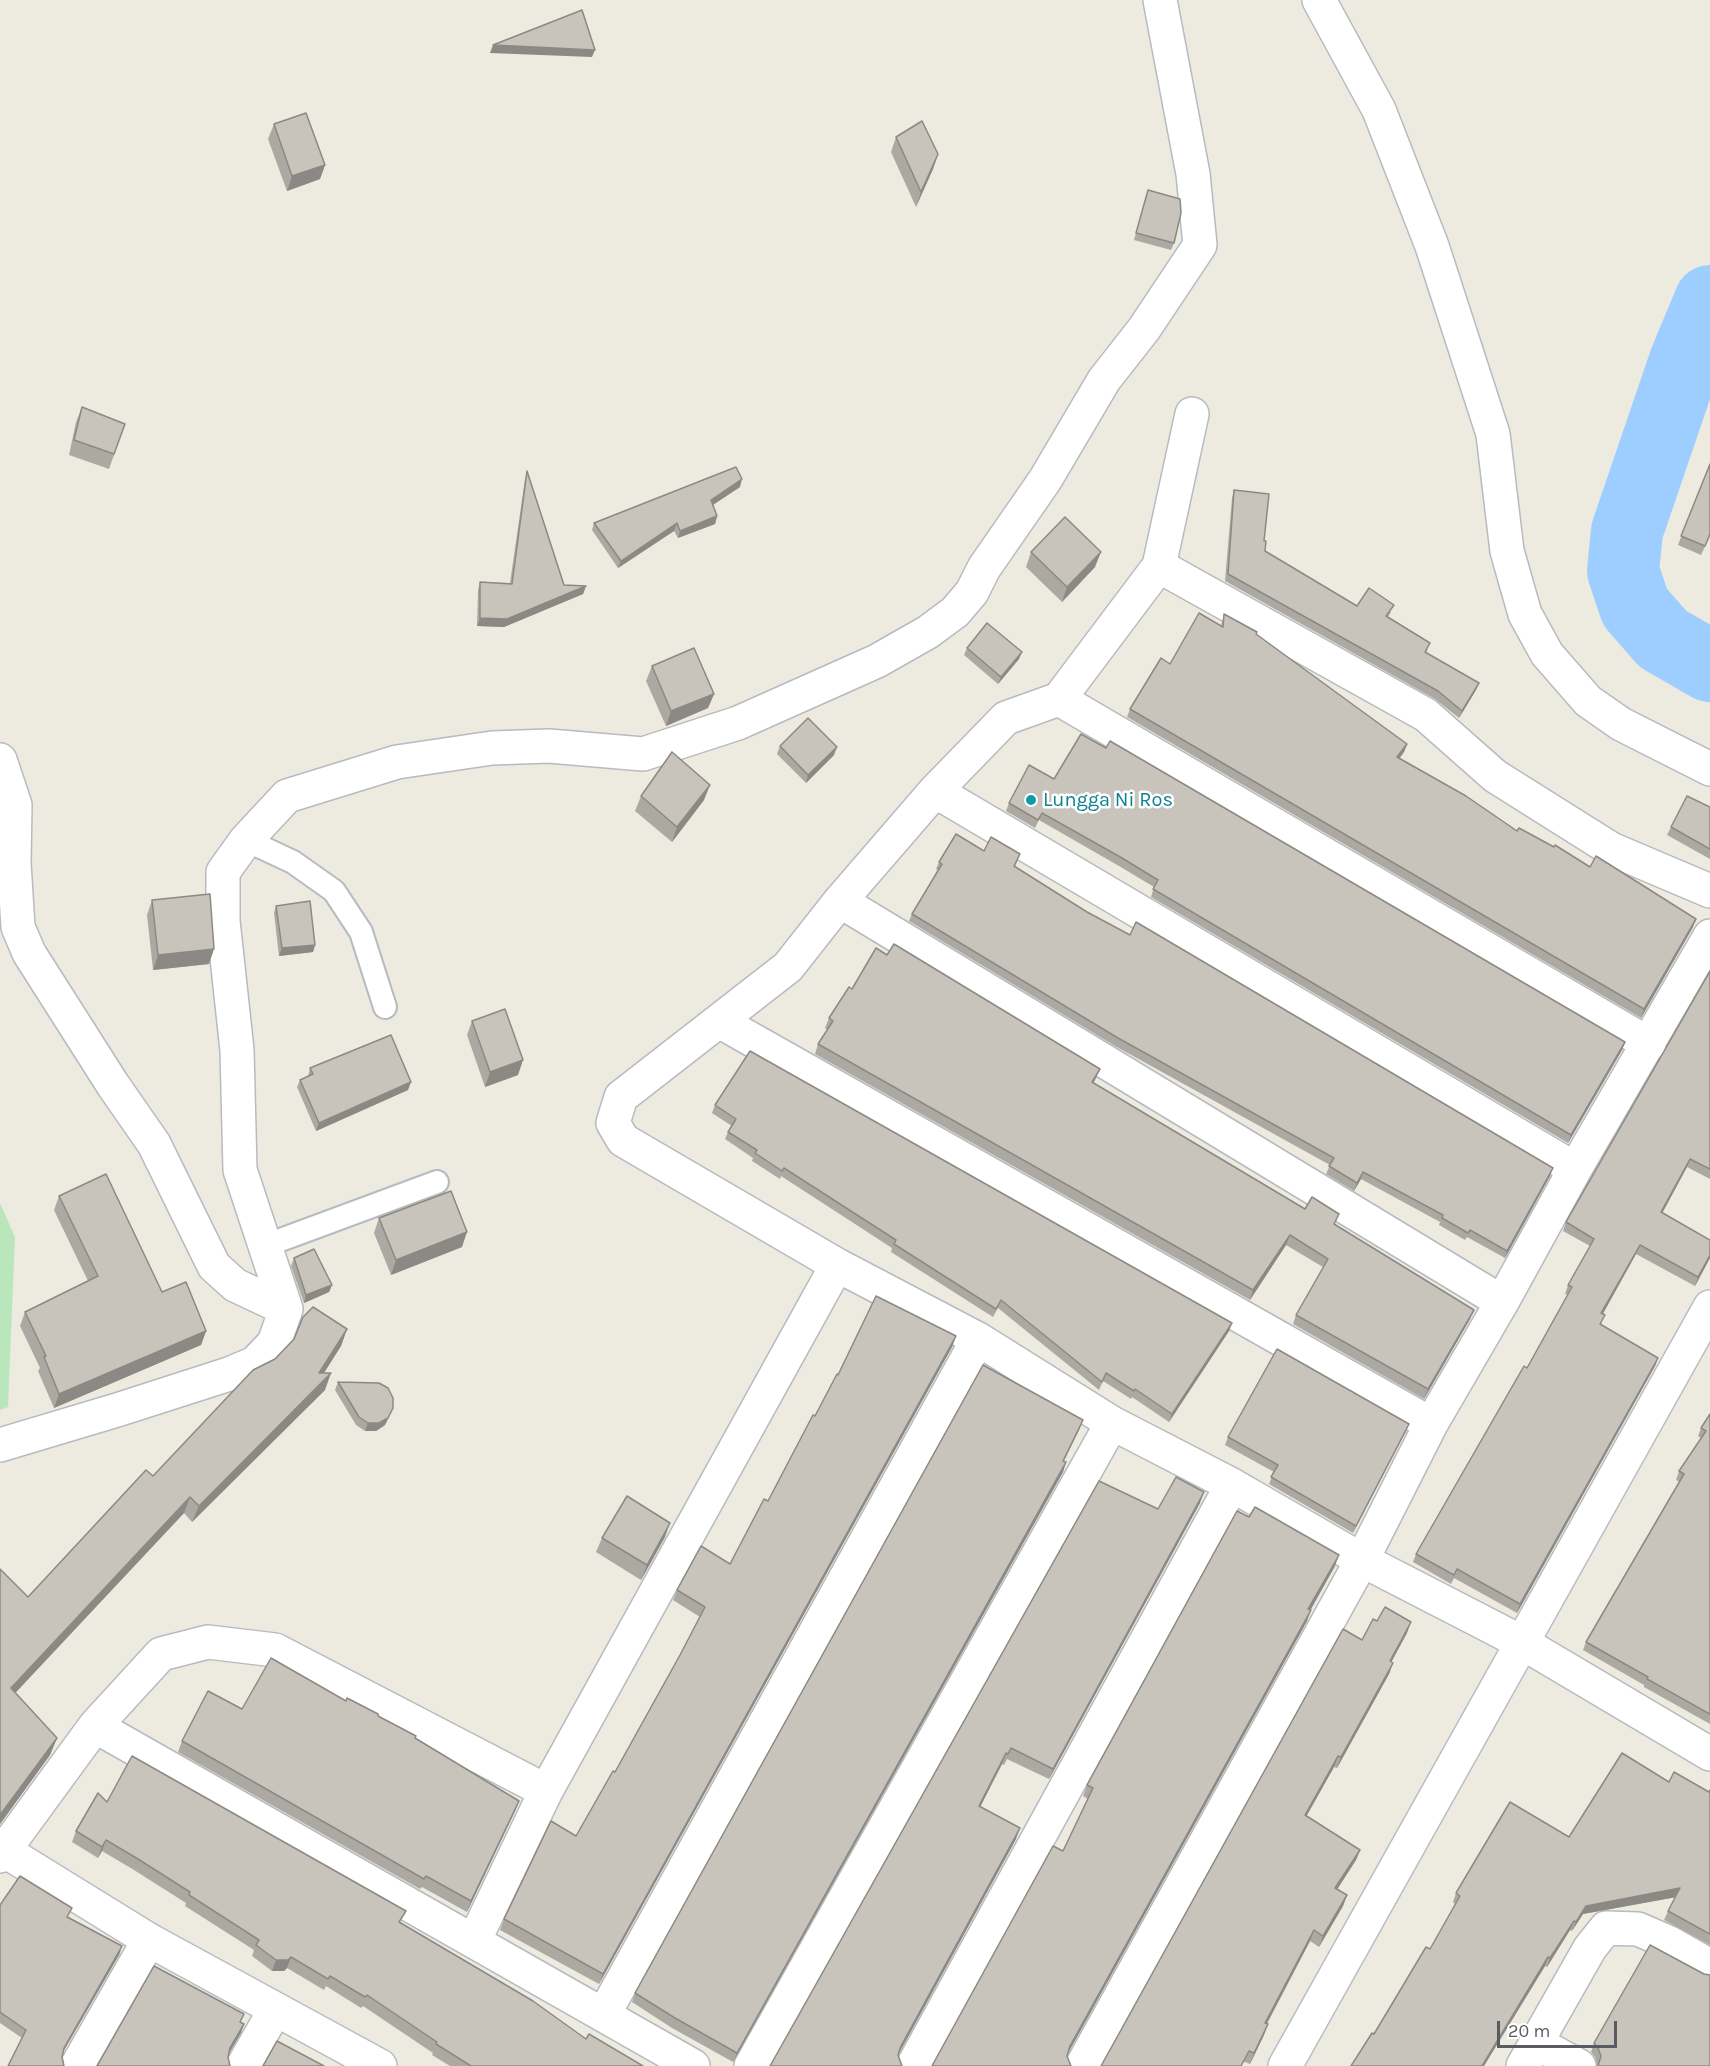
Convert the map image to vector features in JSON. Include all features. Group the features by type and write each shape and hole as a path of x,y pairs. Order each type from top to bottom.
{"street":[{"path":"0,1445 229,1374 255,1363 274,1343 286,1310 267,1245 240,1170 237,1050 223,921 223,872 246,840 287,796 397,762 492,748 549,746 643,754 728,727 877,661 928,632 956,612 972,592 984,568 1045,480 1104,380 1144,329 1200,245 1193,174 1160,0"},
{"path":"1319,0 1379,110 1432,246 1493,434 1507,550 1525,614 1547,654 1588,701 1621,724 1710,769"},
{"path":"1192,414 1159,566 1059,699 1006,718 935,791 840,901 788,967 621,1096 613,1123 623,1140 837,1265 978,1339 1112,1423 1232,1485 1362,1560 1521,1642 1710,1754"},
{"path":"1159,566 1426,715 1495,776 1611,849 1710,891"},
{"path":"1059,699 1649,1044"},
{"path":"0,760 15,805 14,863 18,927 29,953 113,1085 154,1144 214,1266 235,1285 286,1310"},
{"path":"935,791 1575,1169"},
{"path":"840,901 1503,1302"},
{"path":"1082,2066 1362,1560 1431,1424 1503,1302 1575,1169 1710,936"},
{"path":"719,1021 1431,1424"},
{"path":"474,1941 546,1791 837,1265"},
{"path":"1285,2066 1710,1307"},
{"path":"604,2014 978,1339"},
{"path":"751,2066 1112,1423"},
{"path":"914,2066 1232,1485"},
{"path":"380,2066 148,1940 3,1853 95,1726 161,1654 208,1642 275,1650 546,1791"},
{"path":"95,1726 693,2066"},
{"path":"1579,2066 1530,2054 1590,1948 1606,1928 1638,1929 1670,1943 1710,1966"},
{"path":"77,2066 148,1940"},
{"path":"243,2066 275,2010"}],"lane":[{"path":"246,840 293,862 334,891 361,932 385,1007"},
{"path":"267,1245 437,1182"}],"green space":[{"path":"0,1203 15,1237 8,1407 0,1410"}],"building":[{"path":"582,10 595,50 493,45"},
{"path":"306,113 325,165 292,176 274,124"},
{"path":"922,121 938,154 921,192 896,137"},
{"path":"1148,190 1180,199 1181,213 1174,243 1136,233"},
{"path":"82,407 125,424 114,454 74,440"},
{"path":"1710,464 1710,534 1705,546 1681,536"},
{"path":"736,467 742,479 711,500 717,516 680,531 677,523 621,561 594,523"},
{"path":"527,471 564,585 586,586 507,619 480,618 480,582 512,584"},
{"path":"1234,490 1269,494 1265,551 1357,606 1369,588 1394,605 1386,616 1430,643 1425,652 1479,683 1462,711 1438,691 1228,574"},
{"path":"1065,517 1101,552 1067,587 1031,552"},
{"path":"1199,613 1223,627 1224,614 1257,632 1256,634 1407,744 1397,757 1466,796 1517,831 1519,828 1554,847 1555,845 1590,867 1596,856 1696,919 1644,1009 1130,709 1161,658 1170,664"},
{"path":"987,623 1022,652 1001,677 967,648"},
{"path":"694,648 714,694 671,711 652,666"},
{"path":"808,718 837,747 808,775 780,746"},
{"path":"1081,734 1106,748 1110,741 1625,1042 1571,1135 1153,889 1158,880 1122,858 1042,813 1038,820 1009,803 1029,765 1054,779"},
{"path":"672,752 710,785 677,827 641,796"},
{"path":"1687,796 1710,807 1710,849 1671,827"},
{"path":"956,834 984,851 991,837 1020,854 1014,866 1087,912 1130,935 1136,922 1553,1168 1507,1251 1470,1230 1468,1233 1442,1218 1443,1215 1363,1172 1357,1183 1329,1166 1334,1158 1118,1038 912,914 942,864 939,862"},
{"path":"210,894 214,949 158,955 152,900"},
{"path":"310,901 315,945 282,948 276,906"},
{"path":"894,944 1100,1069 1092,1082 1305,1209 1312,1197 1339,1214 1334,1224 1474,1310 1428,1389 1296,1315 1328,1259 1290,1235 1253,1290 818,1044 833,1021 829,1018 849,987 852,989 876,948 887,955"},
{"path":"1710,971 1710,1169 1690,1159 1661,1212 1710,1240 1710,1255 1698,1277 1640,1245 1601,1313 1605,1315 1600,1324 1658,1358 1520,1604 1457,1569 1454,1575 1416,1554 1524,1366 1527,1368 1572,1287 1568,1285 1594,1239 1566,1222"},
{"path":"505,1009 523,1060 490,1072 472,1021"},
{"path":"391,1035 411,1082 319,1123 300,1080 313,1074 310,1068"},
{"path":"750,1051 1232,1323 1172,1414 1106,1373 1102,1382 1001,1300 996,1309 894,1244 896,1240 784,1168 782,1171 755,1153 757,1150 728,1132 736,1119 715,1105"},
{"path":"106,1174 162,1292 186,1282 206,1331 59,1394 44,1357 46,1356 25,1312 98,1276 59,1196"},
{"path":"451,1191 467,1232 396,1260 379,1218"},
{"path":"314,1249 332,1285 306,1295 294,1258"},
{"path":"876,1296 956,1336 603,1974 504,1919 551,1821 576,1836 613,1771 615,1772 680,1655 705,1607 677,1590 701,1546 730,1564 764,1499 768,1501 813,1415 815,1416 838,1375"},
{"path":"313,1307 347,1329 319,1373 331,1373 199,1506 190,1497 11,1688 57,1738 0,1815 0,1569 28,1597 146,1470 153,1476 253,1370 275,1359 294,1339 303,1317"},
{"path":"1277,1349 1409,1424 1356,1526 1271,1477 1278,1465 1228,1437"},
{"path":"983,1365 1083,1420 1063,1461 1066,1462 737,2053 635,1993"},
{"path":"338,1382 379,1383 388,1388 393,1398 393,1408 388,1418 379,1423 368,1423 359,1417"},
{"path":"1710,1414 1710,1714 1586,1642 1684,1474 1679,1471 1706,1431 1701,1428"},
{"path":"1176,1477 1204,1492 1053,1769 1011,1748 1008,1754 1006,1753 979,1806 1020,1828 901,2046 898,2055 902,2066 770,2066 1099,1481 1158,1509"},
{"path":"627,1496 670,1523 647,1565 602,1538"},
{"path":"1255,1507 1339,1555 1308,1609 1311,1610 1070,2046 1067,2056 1071,2066 932,2066 1053,1846 1063,1851 1093,1788 1087,1785 1237,1511 1249,1517"},
{"path":"1385,1607 1411,1622 1390,1661 1393,1663 1341,1757 1338,1756 1305,1815 1360,1850 1335,1888 1347,1895 1323,1936 1314,1930 1265,2023 1268,2024 1254,2053 1249,2051 1241,2066 1101,2066 1343,1629 1362,1640 1373,1619 1377,1621"},
{"path":"271,1658 346,1701 347,1698 378,1714 519,1801 471,1901 426,1876 424,1879 182,1741 208,1691 242,1709"},
{"path":"1622,1753 1669,1782 1674,1772 1709,1792 1710,1790 1710,1934 1668,1911 1680,1888 1586,1906 1550,1958 1548,1957 1482,2066 1351,2066 1372,2033 1374,2034 1426,1947 1430,1949 1460,1896 1456,1893 1510,1802 1569,1837"},
{"path":"132,1756 406,1911 399,1922 533,2001 586,2039 589,2034 643,2066 471,2066 367,1995 365,1997 330,1976 328,1979 291,1957 288,1960 276,1960 256,1945 259,1940 189,1895 190,1892 106,1840 102,1847 76,1831 98,1793 107,1802"},
{"path":"20,1876 72,1908 67,1917 122,1946 64,2048 62,2057 64,2066 8,2066 26,2030 0,2012 0,1905"},
{"path":"1650,1945 1710,1975 1710,2066 1598,2066 1601,2056 1594,2043"},
{"path":"154,1966 244,2014 240,2022 244,2024 230,2048 228,2057 230,2066 97,2066"},
{"path":"277,2041 324,2066 263,2066"}],"waterway":[{"path":"1710,301 1685,361 1627,531 1623,571 1635,607 1663,639 1710,666"}],"place":[{"name":"Lungga Ni Ros","path":"1031,800"}]}
